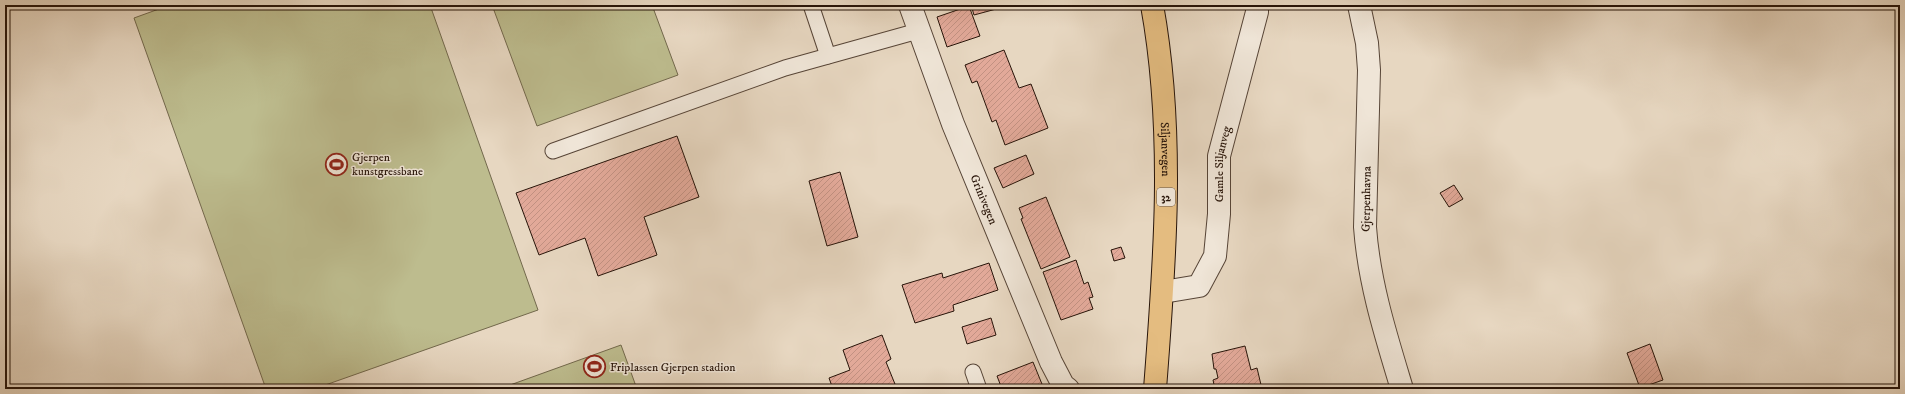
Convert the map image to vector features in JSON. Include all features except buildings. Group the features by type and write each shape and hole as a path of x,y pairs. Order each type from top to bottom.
{"main road":[{"name":"Siljanvegen","path":"1152,5 1162,90 1166,144 1163,292 1155,389"}],"street":[{"name":"Grinivegen","path":"910,5 918,31 953,124 1051,362 1063,385 1068,389"},
{"name":"Gamle Siljanveg","path":"1163,292 1199,286 1215,256 1220,214 1219,156 1257,12 1257,5"},
{"name":"Gjerpenhavna","path":"1360,5 1367,43 1369,70 1364,227 1366,250 1382,322 1402,389"}],"lane":[{"path":"811,5 828,56"},
{"path":"553,151 731,86 785,68 918,31"},
{"path":"973,372 979,389"}],"shaded area":[{"name":"Gjerpen kunstgressbane","path":"170,5 430,5 538,310 314,389 266,389 134,18"},
{"path":"492,5 652,5 678,75 537,126"},
{"name":"Friplassen Gjerpen stadion","path":"621,345 637,389 499,389"}],"place":[{"name":"Gjerpen kunstgressbane","path":"336,164"},
{"name":"Friplassen Gjerpen stadion","path":"594,367"}]}
